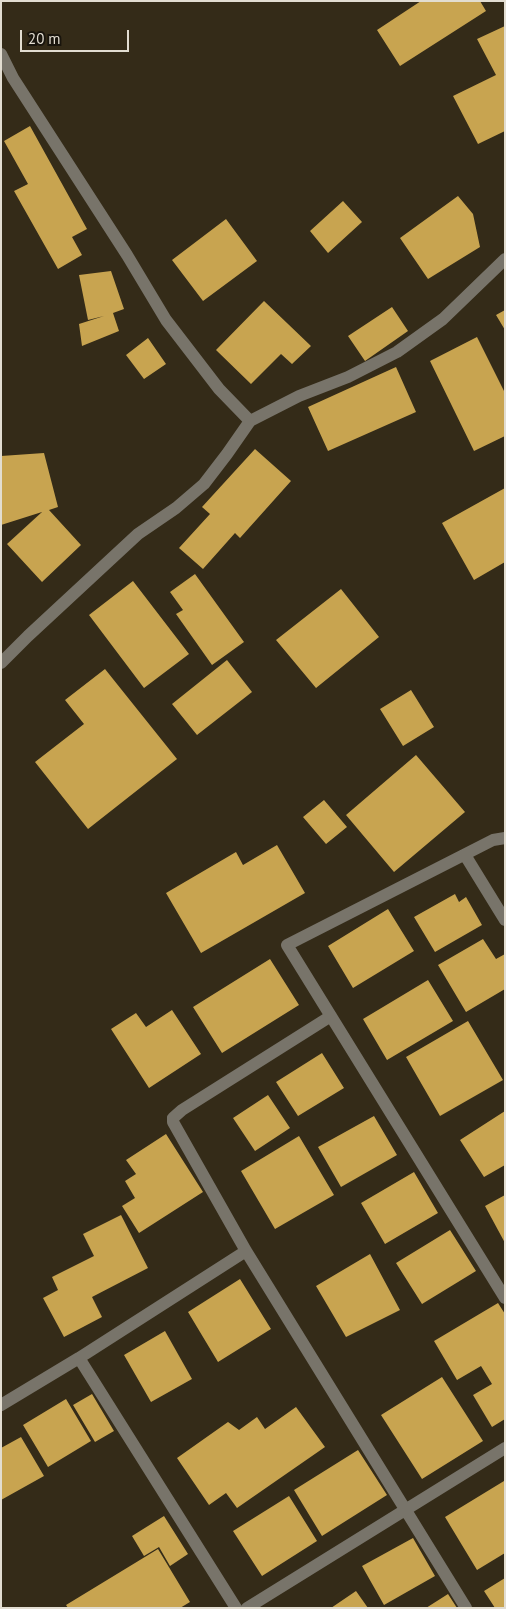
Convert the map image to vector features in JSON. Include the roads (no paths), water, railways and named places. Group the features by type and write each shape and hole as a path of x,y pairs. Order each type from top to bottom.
{"street":[{"path":"1,54 7,79 122,246 166,320 219,389 250,421"},
{"path":"1,663 138,534 176,508 204,484 250,421 299,396 348,377 397,352 443,319 505,259"},
{"path":"505,838 493,840 286,945 505,1298"},
{"path":"465,855 505,920"},
{"path":"331,1016 182,1110 173,1118 173,1122 246,1251 466,1608"},
{"path":"1,1405 79,1358 246,1251"},
{"path":"79,1358 236,1608"},
{"path":"247,1608 505,1448"}]}
